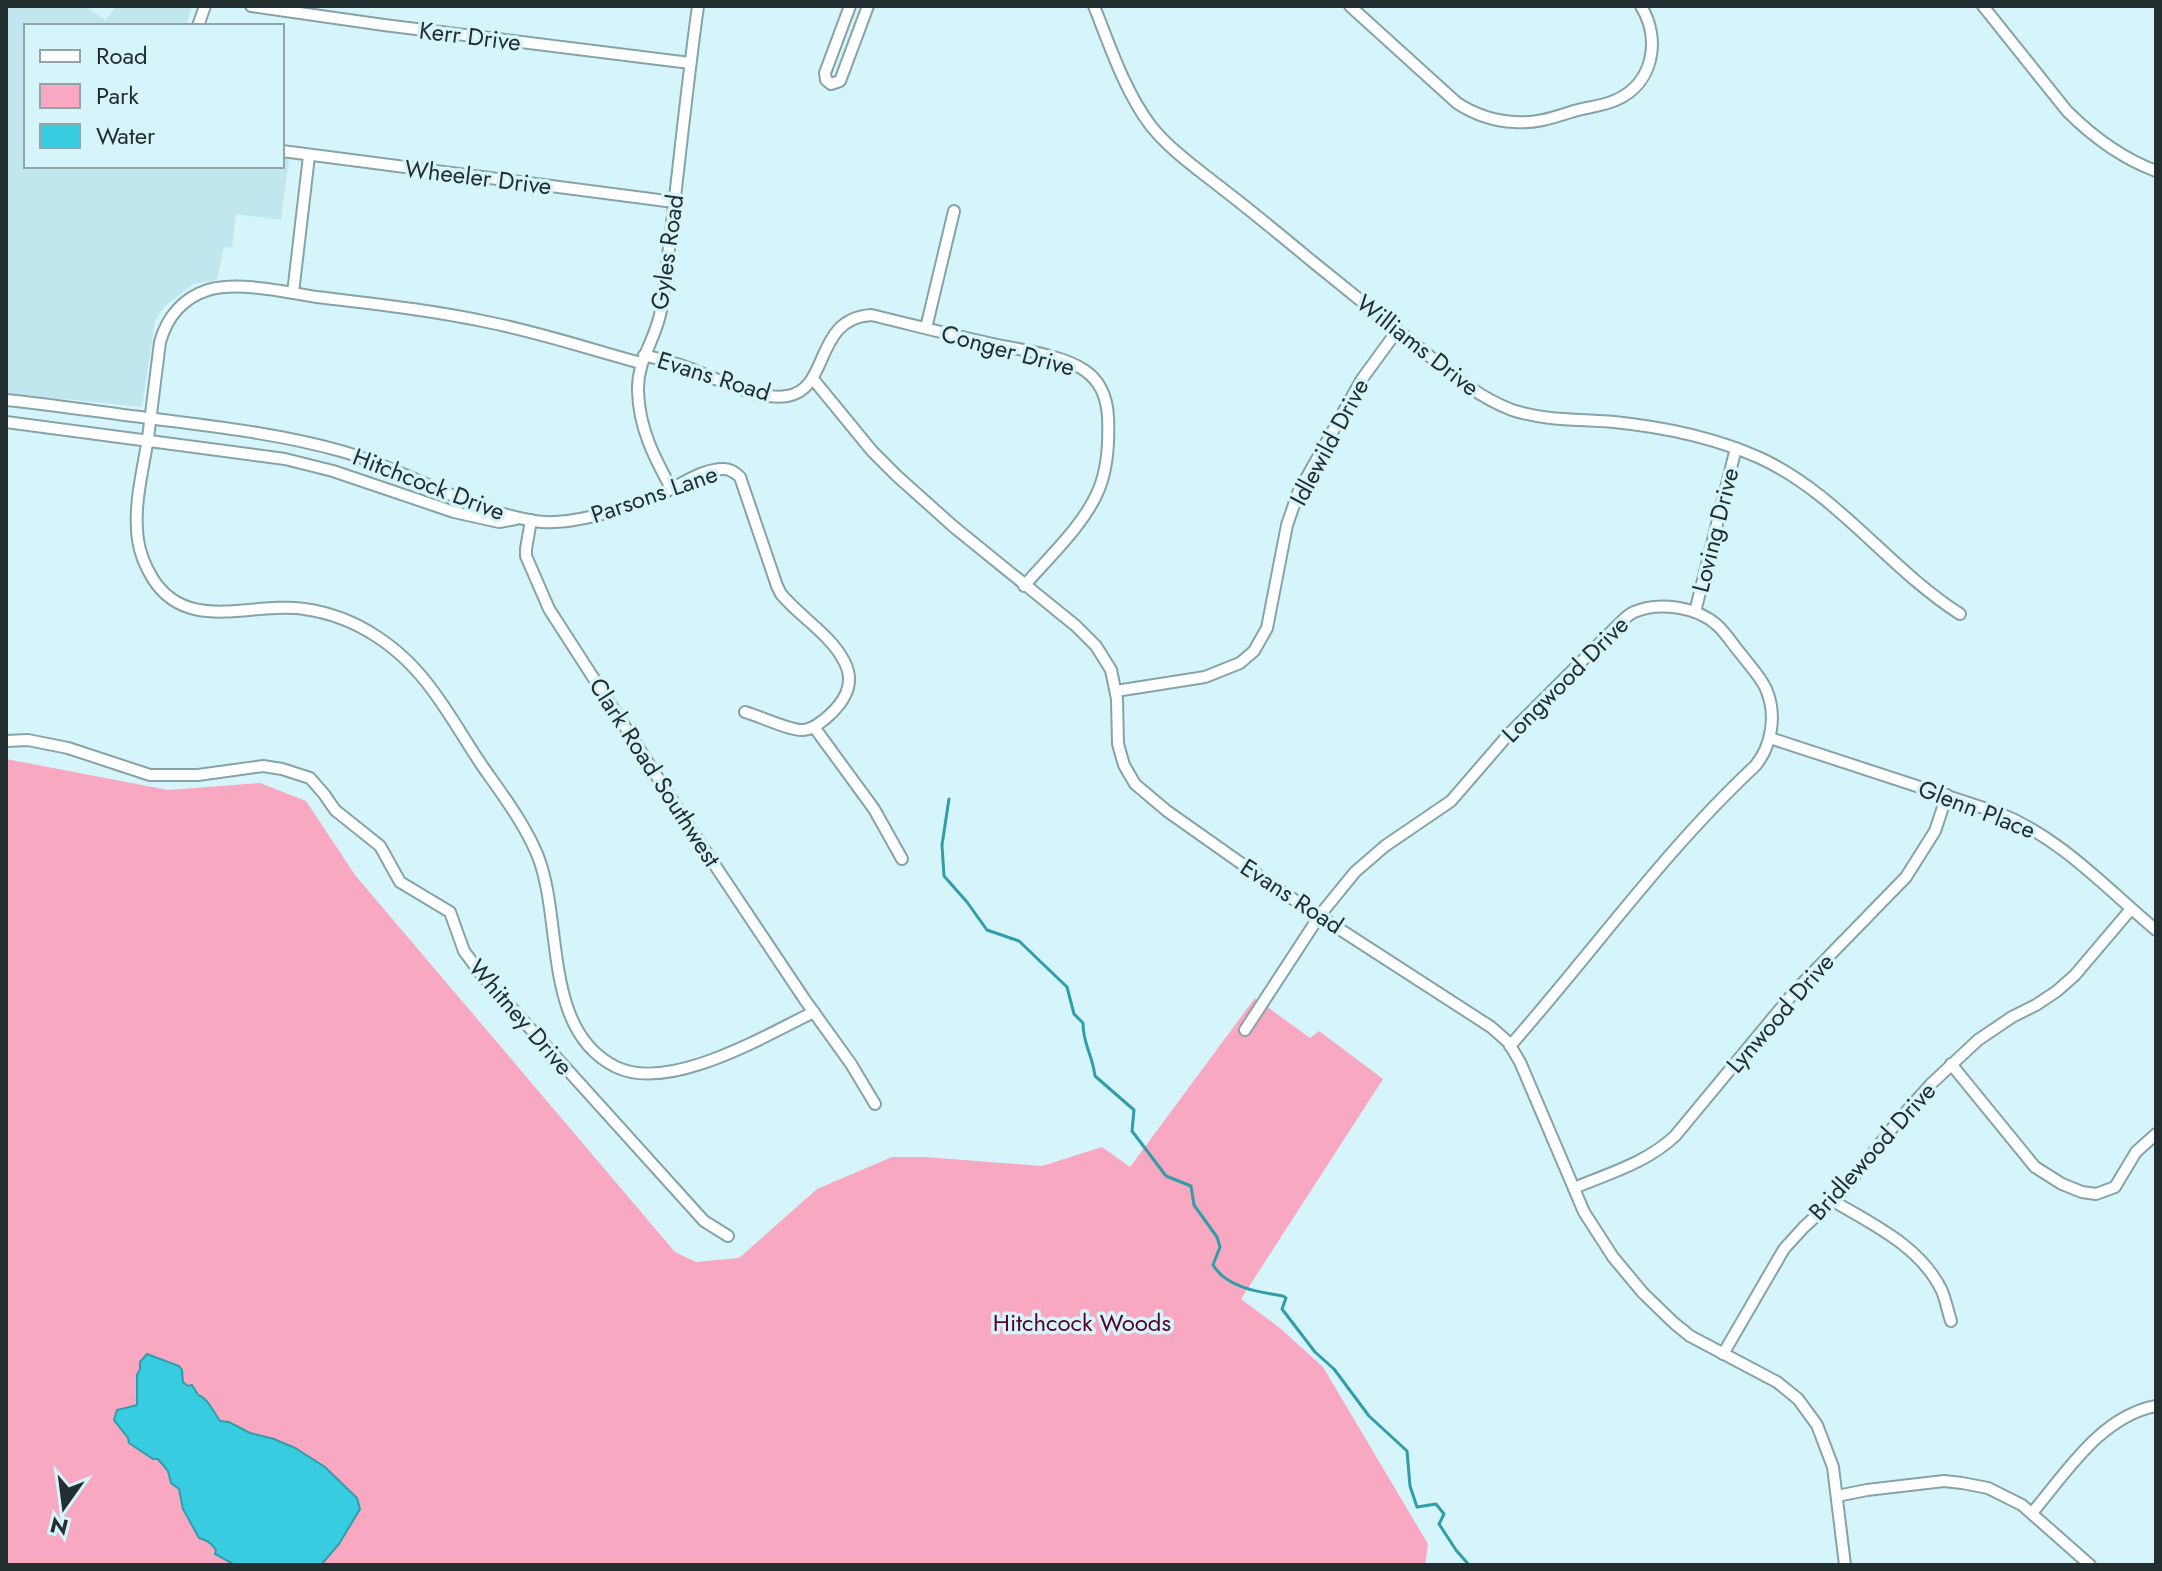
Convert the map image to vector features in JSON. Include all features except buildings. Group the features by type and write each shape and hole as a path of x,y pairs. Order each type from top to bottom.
{"street":[{"name":"Kerr Drive","path":"251,6 690,63"},
{"name":"Gyles Road","path":"671,488 644,432 638,390 642,359 652,341 660,315 698,6"},
{"path":"850,6 825,73 826,80 831,84 840,81 868,6"},
{"name":"Williams Drive","path":"1094,6 1132,94 1162,138 1470,388 1514,410 1542,417 1677,431 1703,436 1763,459 1825,499 1924,588 1960,614"},
{"path":"1350,6 1457,103 1478,114 1518,123 1606,104 1627,93 1642,77 1652,53 1650,23 1641,6"},
{"path":"1983,6 2083,127 2112,149 2156,171"},
{"name":"Wheeler Drive","path":"284,151 674,202"},
{"path":"293,293 309,156"},
{"path":"926,328 954,211"},
{"name":"Evans Road","path":"814,1012 728,1054 689,1067 662,1074 632,1073 614,1066 597,1054 573,1021 563,996 547,889 536,852 512,810 433,691 410,663 379,637 337,616 289,607 188,609 164,592 144,562 137,530 139,492 163,332 181,306 197,294 216,288 260,289 488,322 686,367 731,386 773,396 790,396 813,379 872,451 897,476 1096,646 1111,670 1116,691 1116,731 1120,755 1135,784 1167,811 1279,890 1491,1027 1510,1046 1520,1062 1584,1212 1597,1235 1643,1293 1690,1336 1777,1382 1807,1409 1829,1452 1845,1565"},
{"name":"Conger Drive","path":"813,379 838,329 857,317 871,315 1075,365 1091,375 1106,399 1108,444 1100,487 1088,509 1024,586"},
{"name":"Idlewild Drive","path":"1116,691 1205,677 1240,663 1254,651 1267,628 1287,525 1298,493 1362,379 1397,331"},
{"name":"Hitchcock Drive","path":"6,400 279,436 341,451 392,468 470,504 526,520"},
{"name":"Hitchcock Drive","path":"6,422 285,459 333,471 482,520 526,520"},
{"name":"Loving Drive","path":"1695,612 1736,448"},
{"name":"Parsons Lane","path":"526,520 556,522 587,518 657,496 709,472 728,470 740,477 777,586 787,601 840,654 847,668 849,685 844,699 834,712 814,727"},
{"name":"Clark Road Southwest","path":"526,520 526,556 549,609 692,831 875,1104"},
{"name":"Longwood Drive","path":"1245,1030 1320,915 1350,878 1367,861 1451,801 1508,735 1632,612 1654,607 1695,612"},
{"path":"1510,1046 1670,853 1763,757 1770,738 1771,709 1766,689 1719,627 1695,612"},
{"path":"745,712 801,731 814,727 874,809 902,859"},
{"name":"Glenn Place","path":"1770,738 1999,813 2038,831 2066,851 2156,930"},
{"name":"Whitney Drive","path":"6,741 28,740 68,748 150,775 198,775 263,766 310,778 335,810 380,846 400,882 450,912 464,951 481,974 704,1221 728,1236"},
{"name":"Lynwood Drive","path":"1574,1188 1641,1161 1675,1136 1796,990 1906,877 1935,831 1947,795"},
{"name":"Bridlewood Drive","path":"1723,1354 1784,1249 1833,1201 1898,1121 1951,1064 1994,1028 2061,988 2131,909"},
{"path":"1951,1064 2035,1167 2082,1192 2096,1194 2115,1187 2136,1152 2156,1134"},
{"path":"1833,1201 1906,1246 1918,1257 1943,1293 1951,1321"},
{"path":"2032,1513 2099,1436 2124,1417 2156,1406"},
{"path":"1837,1496 1926,1483 1962,1483 1988,1488 2011,1498 2032,1513 2090,1565"}],"shaded area":[{"path":"6,6 84,6 106,20 116,6 192,6 187,24 24,24 24,168 284,168 284,158 289,159 281,220 236,214 232,247 224,247 217,280 193,284 164,307 155,321 142,407 6,393"}],"green space":[{"name":"Hitchcock Woods","path":"6,759 168,790 260,783 306,801 355,875 675,1252 696,1262 739,1258 817,1189 892,1157 1042,1166 1102,1147 1130,1167 1255,998 1310,1038 1319,1031 1383,1079 1241,1299 1280,1328 1323,1367 1428,1544 1425,1565 6,1565"}],"water":[{"path":"147,1354 179,1366 183,1382 192,1385 220,1421 295,1448 325,1467 357,1498 360,1509 339,1544 321,1565 235,1565 215,1554 212,1545 199,1538 183,1509 179,1489 171,1483 168,1471 158,1459 153,1459 129,1443 114,1420 117,1410 137,1405 137,1375 140,1362"}],"waterway":[{"path":"949,799 942,845 944,876 987,930 1019,941 1067,987 1074,1014 1083,1023 1095,1076 1134,1110 1132,1131 1166,1176 1191,1186 1194,1205 1217,1237 1220,1247 1213,1265 1235,1284 1286,1298 1282,1309 1315,1352 1334,1369 1369,1416 1407,1451 1410,1486 1417,1507 1436,1504 1444,1514 1439,1524 1469,1565"}]}
